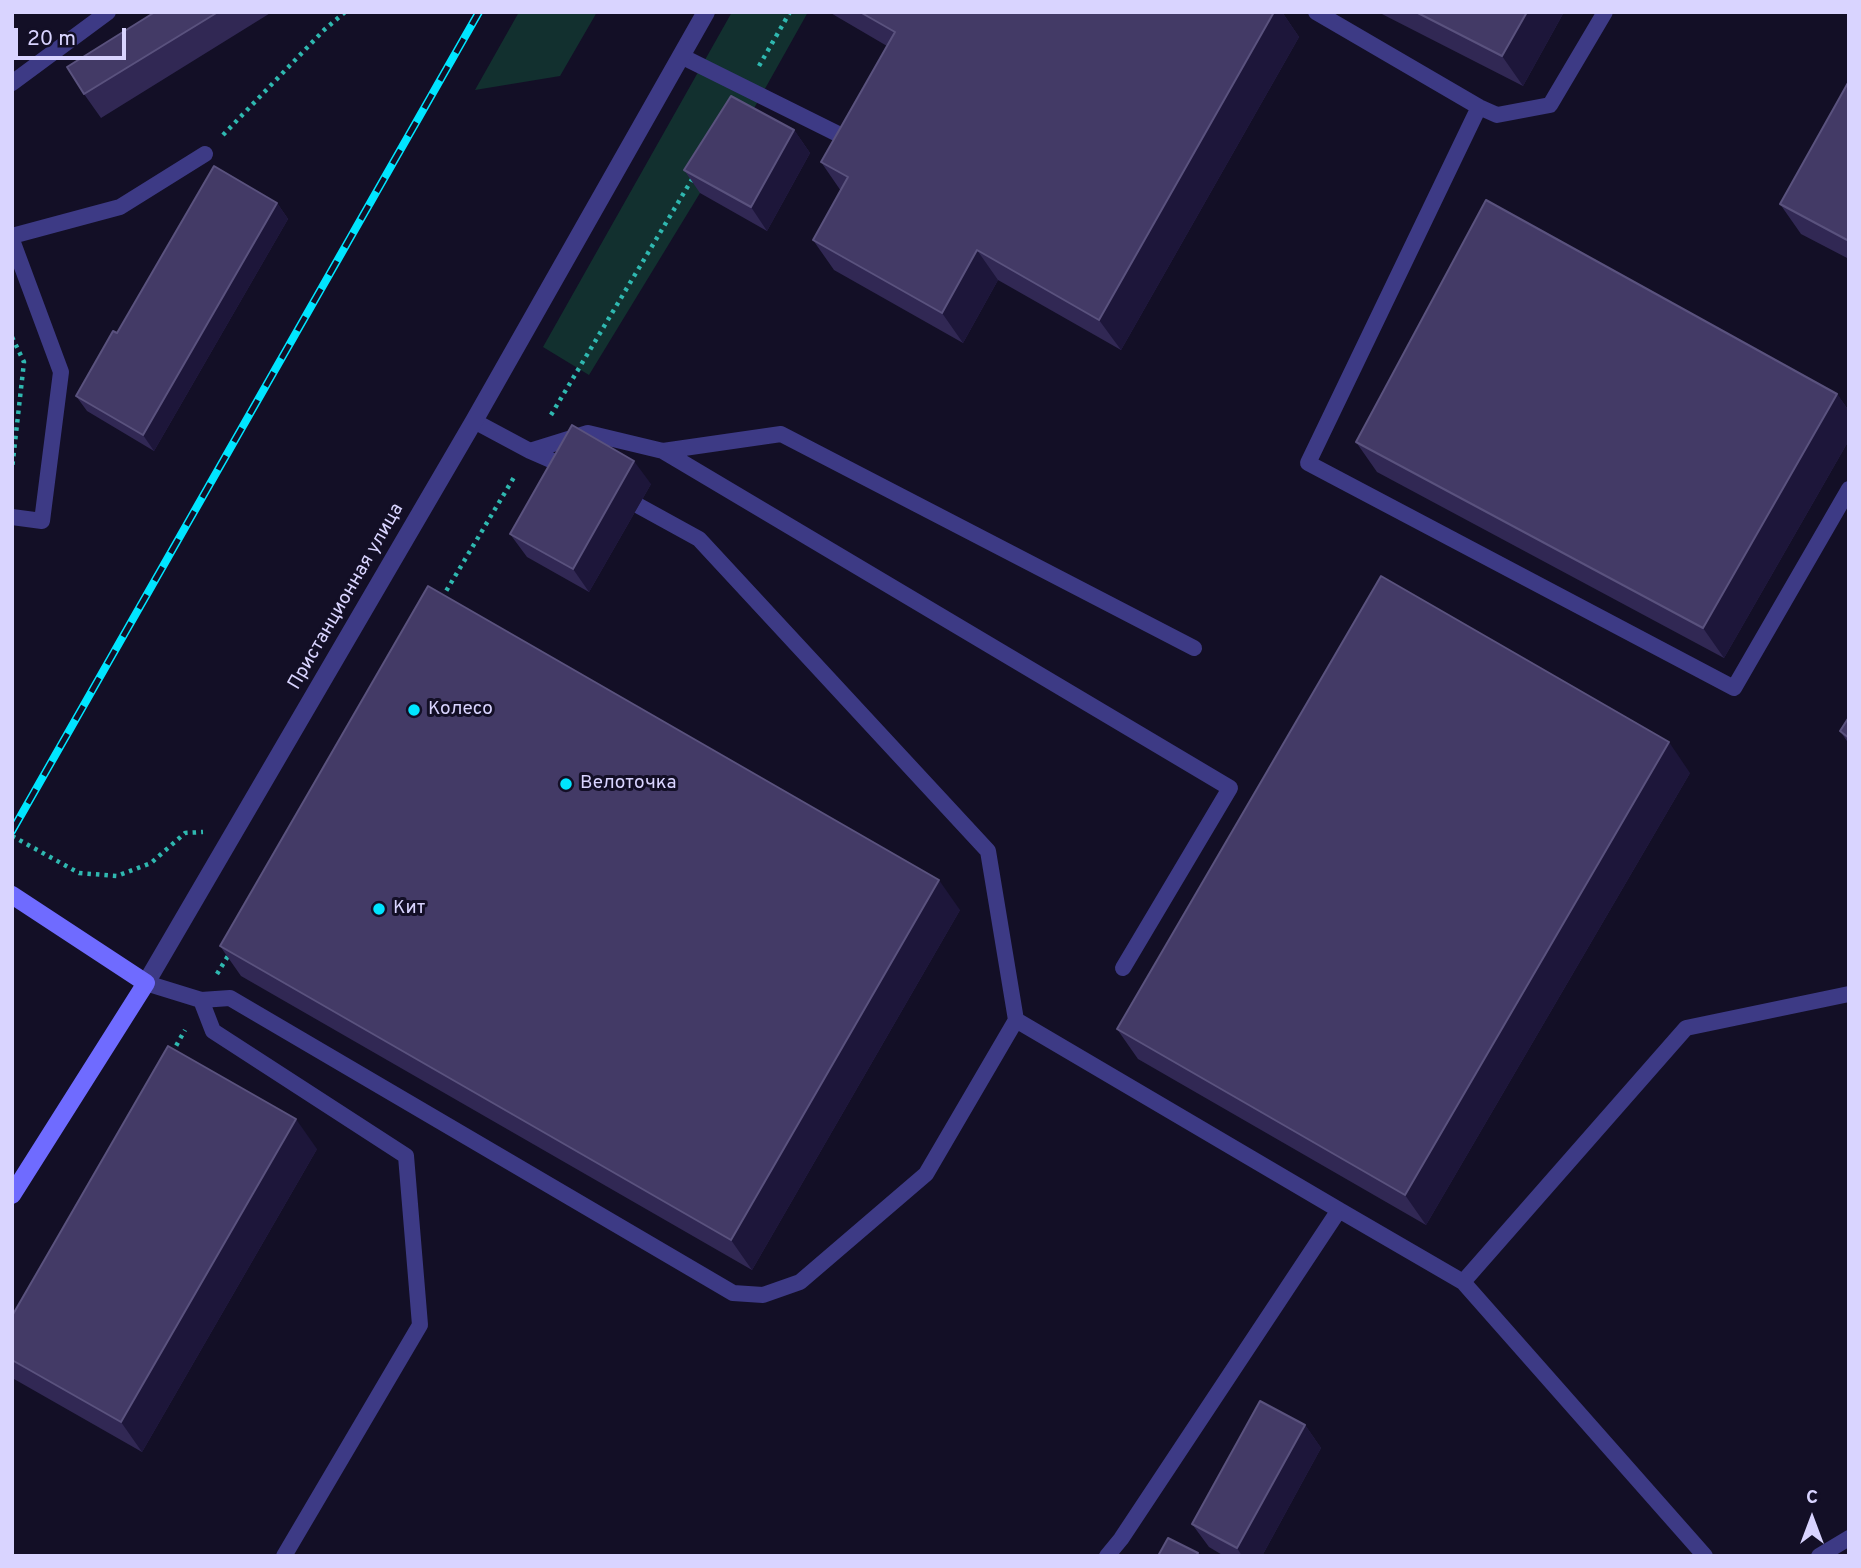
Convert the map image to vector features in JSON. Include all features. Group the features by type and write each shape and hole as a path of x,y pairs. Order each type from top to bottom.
{"street":[{"name":"Пристанционная улица","path":"12,1195 146,983 474,421 706,12"},
{"path":"12,895 146,983"}],"lane":[{"path":"12,83 108,12"},
{"path":"1316,12 1479,107 1497,114 1550,105 1605,12"},
{"path":"681,56 840,135"},
{"path":"1479,107 1308,463 1734,688 1849,489"},
{"path":"12,517 42,521 61,372 12,238 120,207 205,154"},
{"path":"474,421 587,477"},
{"path":"530,451 588,433 663,451 1230,788 1123,968"},
{"path":"663,451 781,434 1195,648"},
{"path":"146,983 201,1000 230,998 733,1293 763,1295 800,1282 926,1174 1016,1020 988,851 699,539 609,489"},
{"path":"1462,1282 1686,1028 1849,994"},
{"path":"201,1000 213,1031 406,1156 419,1325 284,1556"},
{"path":"1016,1020 1462,1282 1705,1556"},
{"path":"1107,1556 1121,1539 1339,1210"},
{"path":"1819,1556 1849,1538"},
{"path":"1121,1539 1123,1556"}],"path":[{"path":"205,154 324,30 345,12"},
{"path":"747,89 790,12"},
{"path":"437,607 698,171"},
{"path":"12,337 24,362 12,469"},
{"path":"12,836 79,873 117,876 151,863 185,833 204,832"},
{"path":"168,1060 237,941"}],"green space":[{"path":"519,12 597,12 560,76 475,90"},
{"path":"732,12 808,12 748,119 589,375 543,347"}],"building":[{"path":"155,12 218,12 84,94 67,67"},
{"path":"860,12 1274,12 1099,320 977,250 942,313 813,240 848,177 821,162 895,32"},
{"path":"1416,12 1527,12 1502,56"},
{"path":"1849,81 1849,241 1780,204"},
{"path":"731,96 794,130 751,207 684,170"},
{"path":"214,166 277,203 143,435 76,396 113,331 117,333"},
{"path":"1486,200 1837,394 1703,628 1356,442"},
{"path":"572,425 634,461 573,569 510,534"},
{"path":"1381,576 1669,742 1405,1195 1117,1029"},
{"path":"428,586 939,880 731,1240 220,946"},
{"path":"1849,717 1849,738 1840,731"},
{"path":"168,1046 296,1119 121,1422 12,1360 12,1316"},
{"path":"1260,1401 1305,1425 1237,1548 1192,1524"},
{"path":"1168,1538 1198,1553 1196,1556 1158,1556"}],"railway":[{"path":"12,831 479,12"}],"place":[{"name":"Колесо","path":"414,710"},
{"name":"Велоточка","path":"566,784"},
{"name":"Кит","path":"379,909"}]}
